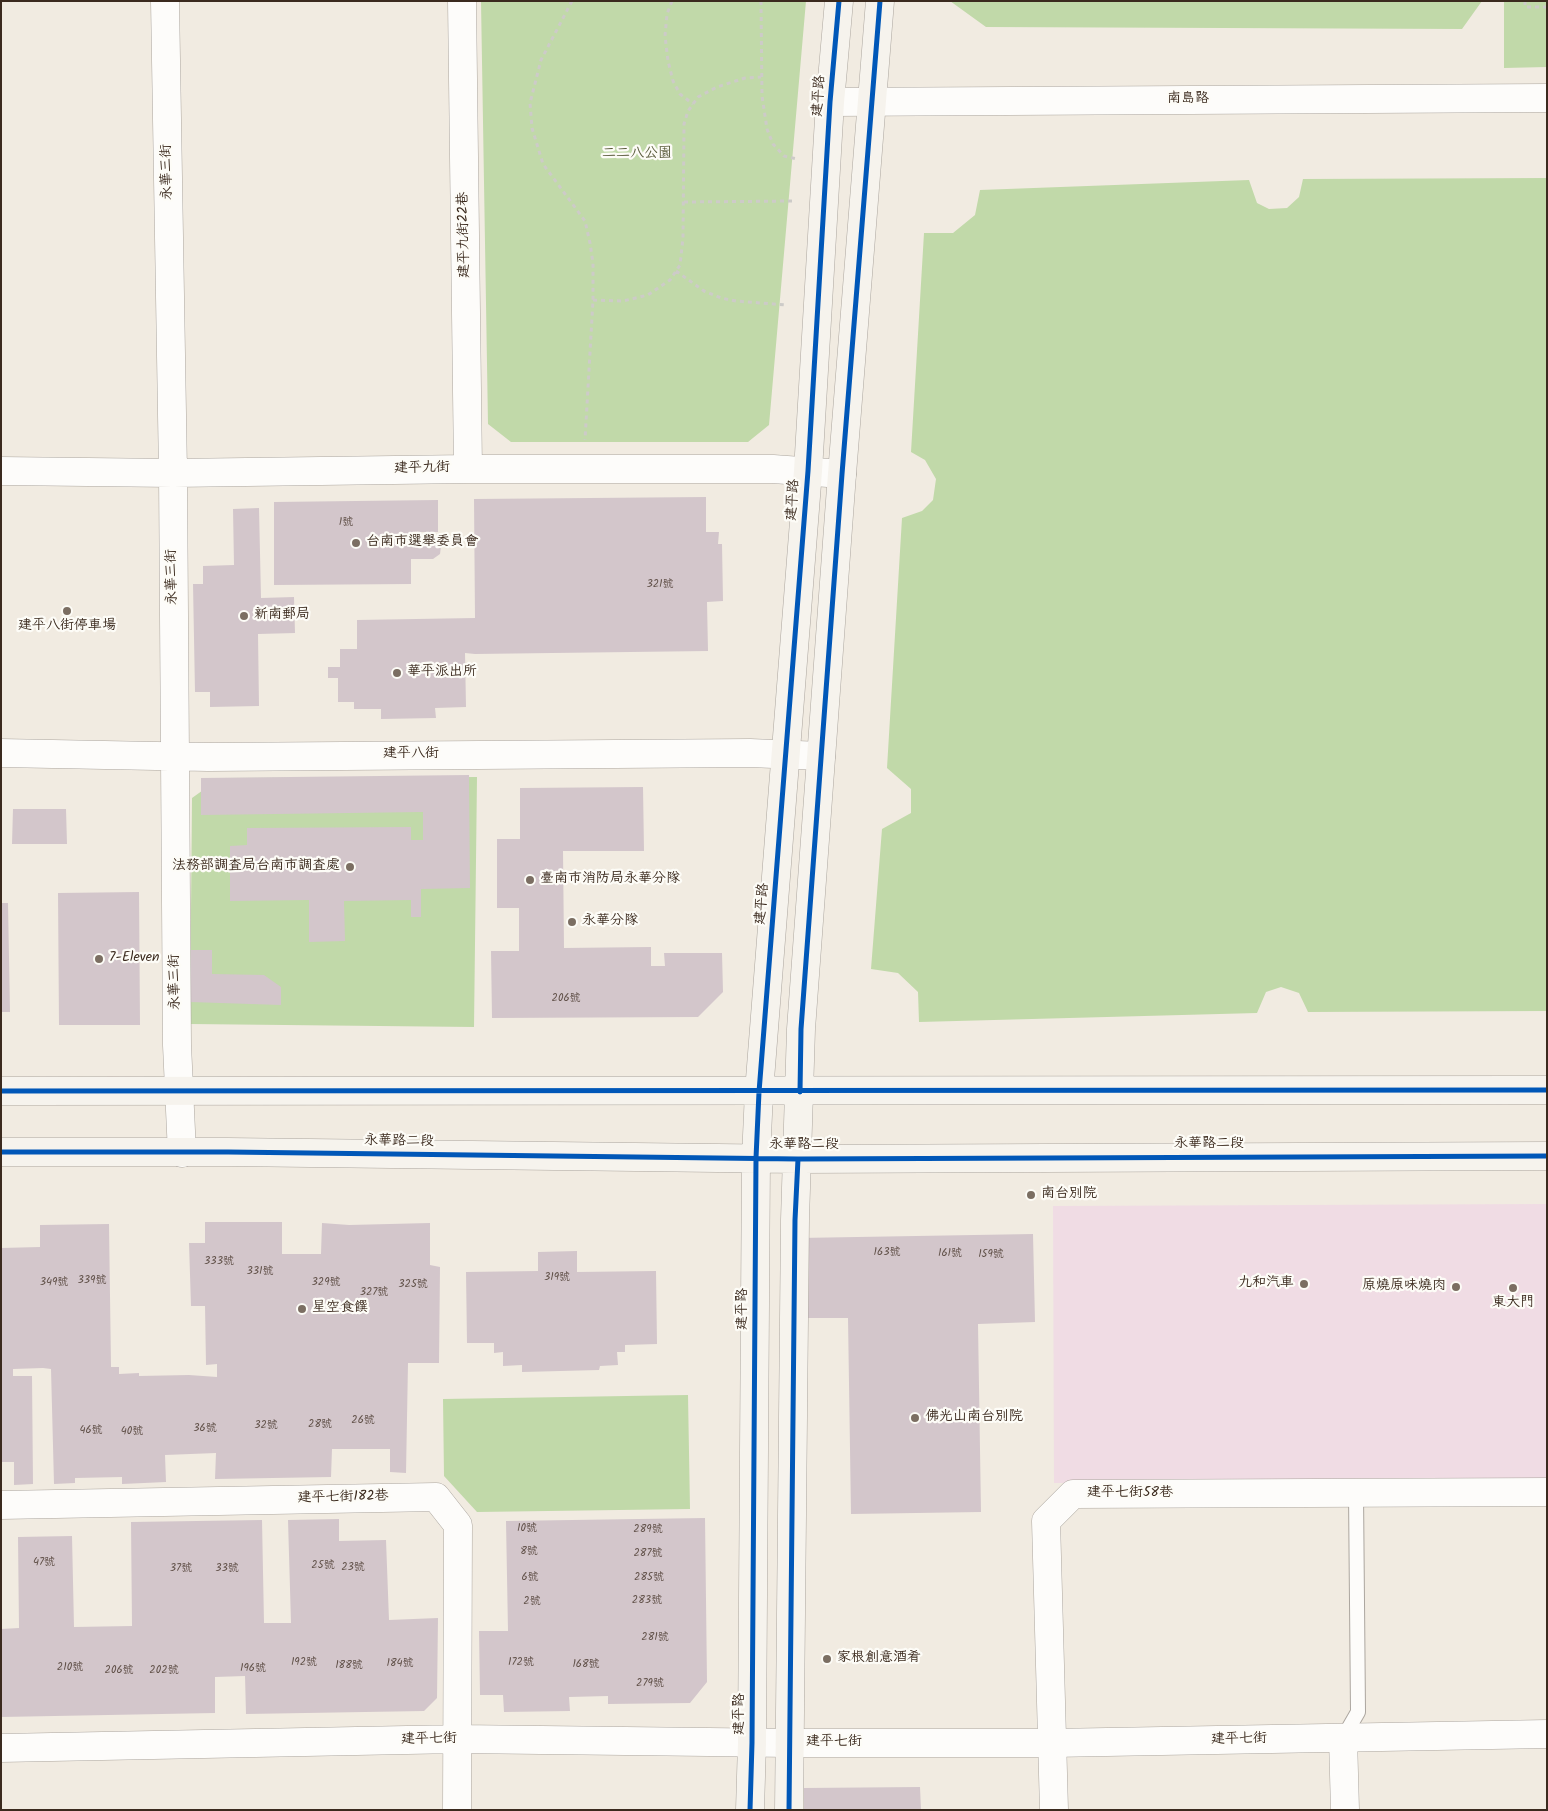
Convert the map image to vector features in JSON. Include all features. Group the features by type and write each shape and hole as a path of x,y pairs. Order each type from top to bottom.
{"street":[{"name":"永華三街","path":"165,1 173,473 174,757 179,1090 182,1153"},
{"name":"建平九街22巷","path":"462,1 468,469"},
{"name":"建平路","path":"750,1810 756,1158 759,1092 808,472 830,102 839,1"},
{"path":"789,1810 795,1220 801,1029 842,474 880,1"},
{"name":"南島路","path":"830,102 1547,98"},
{"name":"建平九街","path":"1,471 173,473 468,469 773,469 842,474"},
{"name":"建平八街","path":"1,753 174,757 786,753 821,756"},
{"path":"1,1091 800,1092 1547,1090"},
{"name":"永華路二段","path":"1,1152 798,1159 1547,1156"},
{"name":"建平七街58巷","path":"1054,1810 1046,1521 1073,1494 1547,1492"},
{"name":"建平七街182巷","path":"1,1505 436,1497 458,1525 458,1739"},
{"name":"建平七街","path":"1,1748 458,1739 791,1744 1052,1743 1547,1734"},
{"path":"1343,1738 1345,1810"},
{"path":"457,1810 458,1739"}],"lane":[{"path":"1343,1738 1358,1712 1356,1493"}],"path":[{"path":"572,1 541,60 530,103 532,128 543,164 585,221 593,263 593,300 585,449"},
{"path":"672,1 667,14 665,36 668,61 680,94 693,104"},
{"path":"762,1 761,77 767,129 774,144 784,156 799,160"},
{"path":"1525,1 1525,7 1547,7"},
{"path":"593,300 623,301 648,295 670,280 680,265 683,238 684,124 698,97 716,87 739,80 761,77"},
{"path":"684,202 796,201"},
{"path":"676,271 704,291 721,298 786,305"}],"shaded area":[{"path":"1547,1204 1547,1481 1054,1483 1053,1206"}],"green space":[{"name":"二二八公園","path":"481,1 806,1 769,425 748,442 511,442 488,424"},
{"path":"950,1 1482,1 1462,29 986,27"},
{"path":"1504,1 1547,1 1547,67 1504,68"},
{"path":"1547,178 1547,1011 1308,1012 1299,993 1281,987 1266,992 1257,1013 919,1022 918,992 898,973 871,969 882,829 911,813 911,789 887,768 902,518 922,511 933,500 936,479 925,460 911,452 924,233 953,233 975,215 980,190 1249,180 1257,203 1269,209 1287,208 1299,197 1303,179"},
{"path":"477,777 474,1027 190,1024 192,798 220,778"},
{"path":"688,1395 690,1509 477,1512 444,1476 443,1399"}],"building":[{"path":"706,497 706,532 719,532 718,544 722,544 723,601 707,602 708,651 465,653 466,707 435,708 436,718 381,719 381,709 354,709 354,702 338,702 338,678 328,678 328,667 340,667 340,649 357,649 357,620 475,618 474,499"},
{"name":"台南市選舉委員會","path":"438,500 438,532 421,532 422,541 434,540 441,546 440,554 433,559 411,559 411,584 274,585 274,502"},
{"name":"新南郵局","path":"259,508 261,598 294,597 295,633 258,634 259,706 210,707 210,692 195,692 193,584 203,584 203,566 234,565 233,509"},
{"name":"法務部調查局台南市調查處","path":"469,775 470,888 421,889 421,917 411,917 411,900 344,901 345,941 309,942 309,900 230,901 230,846 247,845 247,828 411,827 411,840 423,840 423,812 201,815 201,778"},
{"name":"臺南市消防局永華分隊","path":"643,787 644,851 563,851 564,948 651,947 651,966 665,966 664,953 722,953 723,992 698,1017 492,1018 491,951 519,951 519,908 497,908 497,839 520,839 520,788"},
{"path":"13,809 66,809 67,844 12,844"},
{"name":"7-Eleven","path":"139,892 140,1025 59,1025 58,893"},
{"path":"1,903 8,903 10,1012 1,1012"},
{"path":"191,950 212,950 212,974 264,975 281,987 281,1005 190,1002"},
{"path":"205,1222 282,1222 282,1254 321,1254 322,1223 349,1225 430,1223 430,1265 440,1267 439,1363 408,1363 406,1473 390,1472 390,1449 332,1449 331,1477 215,1479 216,1453 165,1455 166,1482 122,1484 122,1477 75,1478 75,1483 54,1484 51,1369 43,1368 13,1369 13,1376 32,1376 33,1484 14,1485 14,1462 1,1462 1,1248 40,1247 40,1225 109,1224 111,1367 119,1367 119,1374 139,1373 139,1376 189,1375 217,1377 217,1364 206,1365 205,1306 191,1306 189,1243 205,1243"},
{"name":"佛光山南台別院","path":"1033,1234 1035,1322 978,1324 981,1512 851,1514 848,1318 800,1318 799,1238"},
{"path":"577,1251 577,1272 656,1271 657,1344 625,1345 625,1352 617,1352 618,1365 600,1366 599,1370 522,1372 522,1365 503,1366 503,1352 494,1353 494,1343 467,1343 466,1272 538,1271 538,1252"},
{"path":"705,1518 707,1682 690,1703 608,1704 608,1696 569,1697 570,1711 504,1712 503,1695 480,1695 479,1631 508,1631 506,1521"},
{"path":"339,1519 339,1541 386,1540 389,1620 438,1618 437,1698 424,1711 246,1714 245,1676 215,1677 215,1713 1,1717 1,1629 19,1628 18,1537 72,1536 74,1627 132,1626 131,1522 262,1520 264,1623 291,1623 288,1520"},
{"path":"920,1787 921,1810 804,1810 804,1788"}],"cycle path":[{"path":"750,1810 756,1158 759,1092 808,471 830,102 839,1"},
{"path":"800,1092 801,1029 842,474 880,1"},
{"path":"1,1091 1547,1090"},
{"path":"1,1152 228,1152 798,1159 1547,1156"},
{"path":"789,1810 795,1220 798,1159"}],"place":[{"name":"台南市選舉委員會","path":"356,543"},
{"name":"建平八街停車場","path":"67,611"},
{"name":"新南郵局","path":"244,616"},
{"name":"華平派出所","path":"397,673"},
{"name":"法務部調查局台南市調查處","path":"350,867"},
{"name":"臺南市消防局永華分隊","path":"530,880"},
{"name":"永華分隊","path":"572,922"},
{"name":"7-Eleven","path":"99,959"},
{"name":"南台別院","path":"1031,1195"},
{"name":"九和汽車","path":"1304,1284"},
{"name":"原燒原味燒肉","path":"1456,1287"},
{"name":"東大門","path":"1513,1288"},
{"name":"星空食饌","path":"302,1309"},
{"name":"佛光山南台別院","path":"915,1418"},
{"name":"家根創意酒肴","path":"827,1659"}]}
